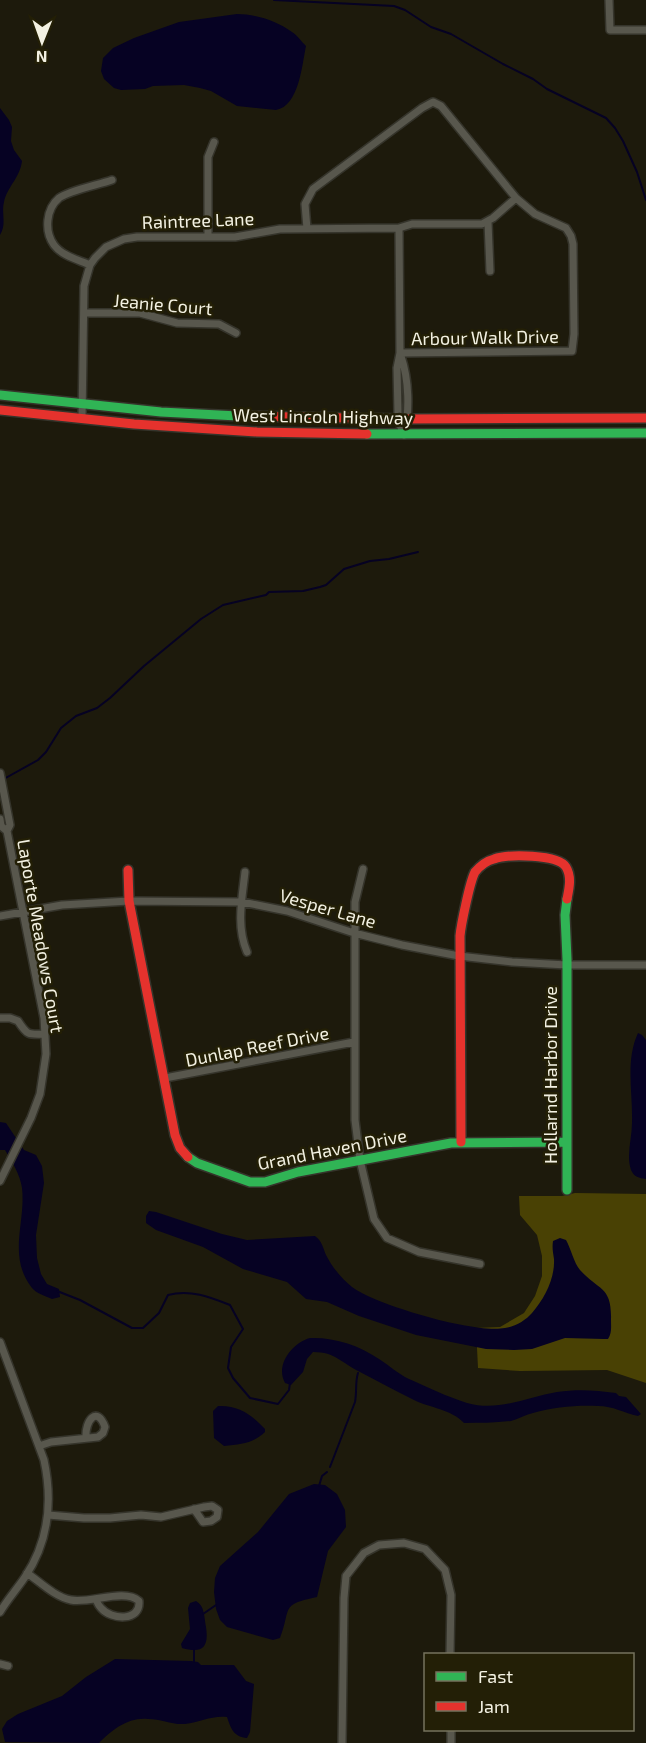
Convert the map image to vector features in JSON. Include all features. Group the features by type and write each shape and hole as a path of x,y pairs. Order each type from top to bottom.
{"street":[{"path":"609,0 610,30 646,30"},
{"name":"Arbour Walk Drive","path":"308,229 305,204 312,189 422,108 434,102 441,106 516,198 535,214 561,225 571,236 574,267 572,351 400,353"},
{"path":"207,237 208,157 214,142"},
{"path":"82,419 84,286 90,265 69,256 54,245 47,225 48,215 57,199 112,180"},
{"path":"490,271 488,222 516,198"},
{"name":"Raintree Lane","path":"90,265 106,247 124,239 137,237 245,236 274,229 399,228 412,225 488,222"},
{"path":"399,228 400,353 405,368 404,435"},
{"name":"Jeanie Court","path":"84,313 140,313 177,323 219,324 236,333"},
{"name":"West Lincoln Highway","path":"0,395 146,410 258,417 403,420 646,418"},
{"name":"West Lincoln Highway","path":"0,410 134,424 257,432 404,435 646,433"},
{"name":"Laporte Meadows Court","path":"0,773 10,825 7,831"},
{"name":"Laporte Meadows Court","path":"0,819 1,826 7,831 24,912 44,1018 46,1054 40,1094 1,1179"},
{"name":"Hollarnd Harbor Drive","path":"459,956 461,926 474,874 484,862 496,858 547,857 554,858 563,864 570,879 565,915 567,1190"},
{"path":"363,869 355,902 354,933 355,1120 360,1156 374,1219 387,1238 419,1252 480,1264"},
{"name":"Grand Haven Drive","path":"128,870 129,901 175,1136 180,1148 197,1163 250,1182 265,1182 360,1156 436,1145 462,1142 567,1142"},
{"path":"245,872 240,927 247,952"},
{"name":"Vesper Lane","path":"0,916 62,905 129,901 242,902 287,911 354,933 402,945 459,956 512,962 646,964"},
{"path":"459,956 462,1142"},
{"path":"0,1018 18,1021 31,1035 45,1034"},
{"name":"Dunlap Reef Drive","path":"165,1078 354,1042"},
{"path":"0,1342 39,1446 49,1491 48,1515 43,1542 27,1573 0,1612"},
{"path":"39,1446 86,1437"},
{"path":"48,1515 84,1518 141,1515 161,1517 194,1509"},
{"path":"342,1743 346,1576 364,1553 379,1545 404,1543 425,1549 445,1570 451,1594 450,1653"},
{"path":"27,1573 61,1597 69,1600 128,1596 135,1597 140,1607 133,1615 116,1617 100,1607 96,1599"}],"shaded area":[{"path":"575,1193 646,1194 646,1383 607,1370 520,1371 478,1368 476,1328 500,1327 524,1313 535,1296 542,1276 542,1256 537,1235 520,1215 519,1196 562,1196"}],"water":[{"path":"237,14 259,17 280,25 294,33 306,46 295,93 284,107 276,110 237,106 211,91 184,85 121,90 114,88 104,79 101,71 103,58 113,48 179,22"},
{"path":"0,108 12,127 11,141 22,161 3,206 3,227 0,235"},
{"path":"638,1033 646,1040 646,1179 634,1174 629,1158 632,1123 631,1066"},
{"path":"0,1122 6,1123 24,1150 36,1155 42,1166 44,1183 36,1235 37,1258 41,1274 47,1284 59,1289 60,1297 52,1299 38,1293 32,1288 20,1264 22,1188 18,1173 5,1150 0,1150"},
{"path":"149,1211 247,1240 315,1236 321,1242 328,1259 338,1272 352,1287 364,1294 426,1316 491,1329 516,1325 527,1318 537,1307 548,1288 553,1273 553,1241 560,1238 566,1240 580,1270 607,1295 611,1309 610,1334 608,1339 565,1338 532,1349 514,1350 486,1349 416,1335 359,1316 327,1302 306,1299 287,1282 243,1269 203,1247 156,1230 146,1223"},
{"path":"310,1338 328,1339 354,1346 383,1361 401,1375 467,1403 502,1405 557,1392 593,1391 616,1393 626,1397 641,1414 638,1416 603,1406 573,1406 541,1411 511,1421 464,1423 447,1412 420,1403 353,1369 333,1356 321,1352 313,1352 307,1359 303,1372 291,1385 285,1383 282,1369 287,1356 297,1345"},
{"path":"218,1406 232,1407 244,1412 260,1424 265,1432 251,1441 224,1446 214,1438 213,1411"},
{"path":"314,1484 325,1485 337,1494 345,1510 346,1527 328,1551 317,1597 297,1603 289,1609 280,1638 273,1640 227,1627 220,1620 214,1592 215,1578 220,1566 258,1532 289,1494"},
{"path":"196,1601 204,1612 206,1640 200,1649 189,1650 182,1648 181,1644 190,1629 188,1608 190,1603"},
{"path":"115,1659 191,1661 201,1665 234,1665 246,1681 254,1684 250,1732 247,1738 236,1734 227,1717 222,1717 185,1724 153,1719 134,1720 115,1729 99,1743 5,1742 2,1729 7,1721 18,1714 62,1696 86,1677"}],"waterway":[{"path":"274,0 394,6 405,10 431,27 451,34 547,89 606,118 623,141 646,200"},
{"path":"2,780 38,760 46,752 61,728 76,716 97,708 201,619 223,605 266,595 269,592 303,591 320,587 326,585 344,569 370,561 418,552"},
{"path":"57,1291 80,1300 132,1328 143,1328 159,1313 168,1295 176,1293 192,1293 230,1305 243,1329 231,1347 228,1368 233,1378 250,1398 278,1404 289,1390 290,1383"},
{"path":"330,1467 355,1402 358,1373"},
{"path":"319,1486 322,1476 327,1472"},
{"path":"203,1614 216,1605"},
{"path":"194,1650 194,1662"}],"traffic: fast":[{"path":"0,395 161,412 238,416"},
{"path":"367,434 646,433"},
{"path":"567,899 565,915 567,1190"},
{"path":"188,1157 197,1163 250,1182 265,1182 298,1172 451,1143 567,1142"}],"traffic: jam":[{"path":"0,410 134,424 257,432 367,434"},
{"path":"238,416 404,419 646,418"},
{"path":"461,1142 460,936 468,893 475,872 486,862 501,857 543,857 566,867 570,883 567,899"},
{"path":"128,870 129,901 175,1135 180,1148 188,1157"}]}
